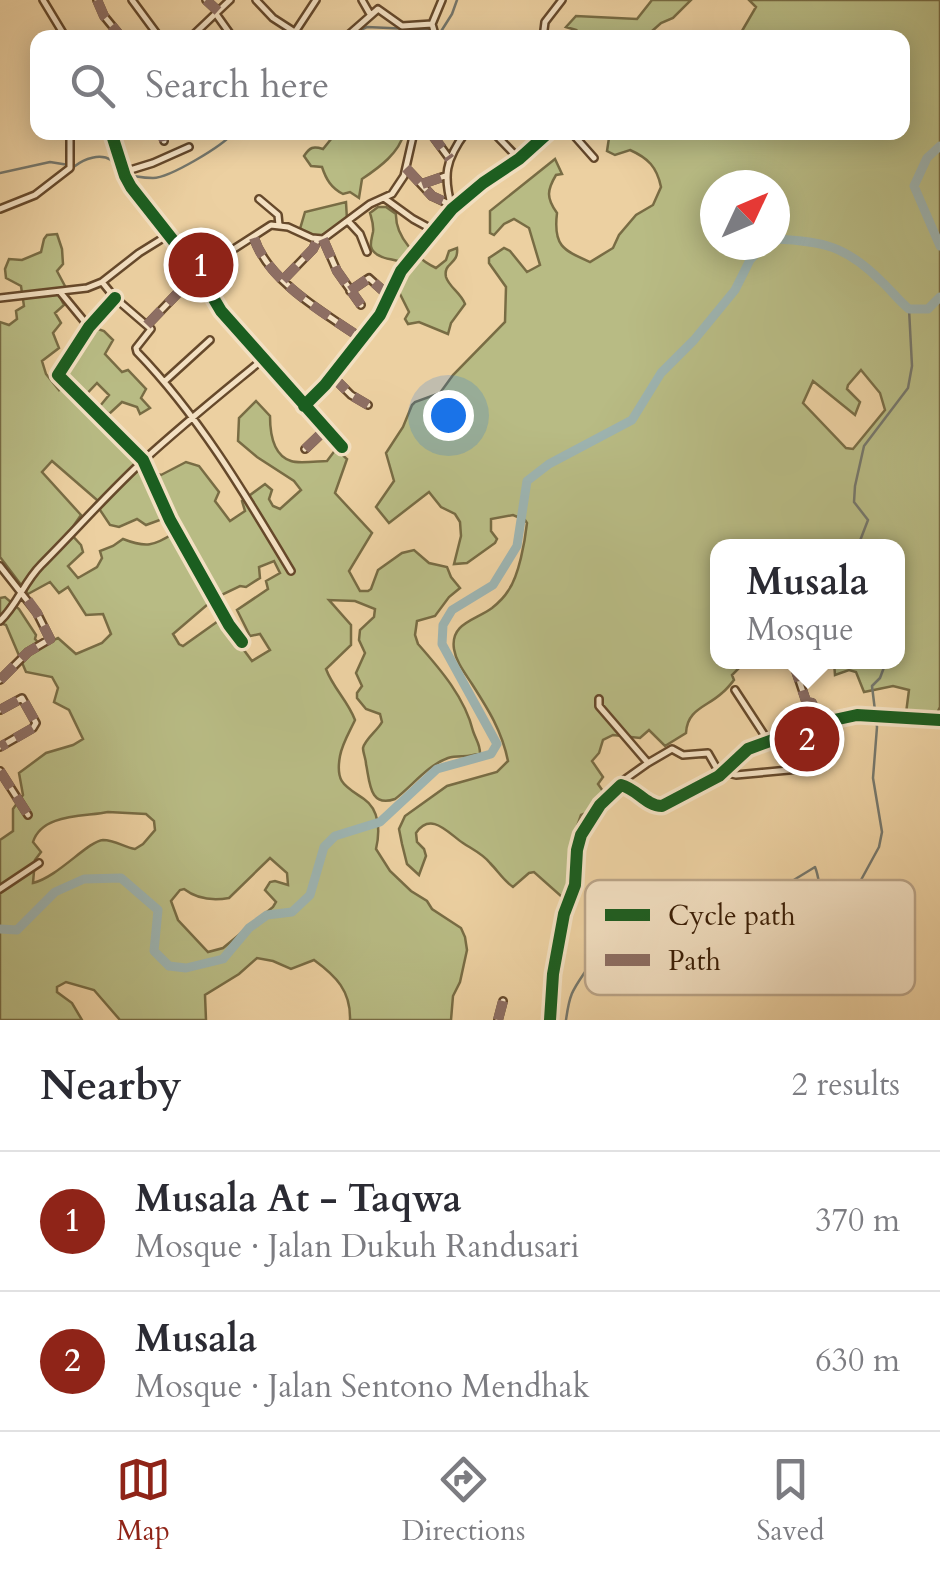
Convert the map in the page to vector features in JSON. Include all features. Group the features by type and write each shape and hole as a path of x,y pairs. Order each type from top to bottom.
{"street":[{"path":"43,0 61,30"},
{"path":"97,0 115,30"},
{"path":"132,0 154,30"},
{"path":"206,0 229,30"},
{"path":"199,30 230,0"},
{"path":"256,0 292,30"},
{"path":"296,30 316,0"},
{"path":"362,0 370,14"},
{"path":"434,30 442,0"},
{"path":"544,30 545,22 562,0"},
{"path":"353,30 380,10 402,26 428,30"},
{"path":"0,209 36,194 70,166 70,140"},
{"path":"114,140 124,173 198,272 218,306 342,447"},
{"path":"283,280 320,239 398,187 412,140"},
{"path":"435,140 450,159"},
{"path":"451,207 446,176 461,140"},
{"path":"500,140 519,159"},
{"path":"304,406 380,315 401,272 451,207 540,140"},
{"path":"578,140 594,158"},
{"path":"124,173 189,148"},
{"path":"406,168 438,201 451,207"},
{"path":"422,184 446,176"},
{"path":"384,198 434,231"},
{"path":"259,199 278,215 280,225"},
{"path":"348,221 360,234 368,252"},
{"path":"147,325 198,272 271,225 320,239 361,305"},
{"path":"0,298 87,288 102,282 168,236"},
{"path":"254,238 263,258 283,280 361,338"},
{"path":"350,291 370,278 390,298"},
{"path":"102,282 147,325 150,332 136,351 192,416 291,570"},
{"path":"61,293 90,327"},
{"path":"115,298 58,374 144,460 170,520 229,626 242,642"},
{"path":"164,382 210,340"},
{"path":"0,622 42,564 144,460 262,359"},
{"path":"332,376 351,396 368,404"},
{"path":"305,449 324,430"},
{"path":"0,566 37,613 50,639 28,652 0,680"},
{"path":"550,1020 553,974 564,914 575,885 577,850 581,834 600,805 624,780 672,748 684,755 708,752 722,773 736,775 821,767 825,763 812,703 806,701 796,669"},
{"path":"735,690 768,742"},
{"path":"0,747 33,728 36,722 24,699 1,708"},
{"path":"598,700 648,762"},
{"path":"621,785 659,806 722,773 748,749 816,724 848,716 940,720"},
{"path":"0,771 28,814"},
{"path":"0,889 39,863"},
{"path":"498,1020 504,1002"}],"green space":[{"path":"652,0 691,0 653,30 566,27 576,16 637,19"},
{"path":"749,0 940,0 940,707 936,715 906,713 909,690 893,686 864,692 856,672 835,675 835,669 905,669 905,539 710,539 710,669 738,669 732,675 734,680 694,713 686,733 665,746 649,730 640,738 613,735 603,740 592,761 603,777 598,784 605,794 597,809 581,815 572,841 570,880 562,897 534,872 513,887 484,857 434,824 416,833 426,856 419,875 407,864 402,844 399,829 405,816 447,786 497,772 508,761 494,721 457,658 454,640 460,628 492,608 512,585 527,523 513,515 491,519 495,543 467,563 454,564 460,522 429,492 389,523 376,507 394,481 386,453 412,405 440,393 505,322 506,287 489,258 504,248 527,272 540,265 529,228 514,219 494,235 490,233 490,211 555,159 562,174 556,175 549,194 557,213 559,240 567,250 590,262 613,248 636,215 653,205 661,187 651,164 630,150 615,155 607,151 609,140 910,140 910,30 743,30 756,7","holes":["861,370 880,393 885,410 853,449 846,448 803,403 813,381 855,415 860,402 847,389"]},
{"path":"330,140 401,140 382,164 362,179 359,198 335,189 322,167 311,166 304,156 312,148 323,149"},
{"path":"346,202 347,220 329,232 320,236 300,229 305,212"},
{"path":"378,207 396,214 399,231 408,246 436,268 446,260 449,251 457,248 446,277 465,304 448,334 419,322 408,324 405,319 409,312 397,288 406,273 398,261 376,254 372,248 370,213"},
{"path":"57,234 63,264 57,271 66,288 60,297 64,305 55,313 61,323 53,333 59,348 42,361 46,374 59,390 67,381 76,352 98,329 104,331 113,340 105,354 146,389 141,398 150,408 140,414 137,407 122,402 109,414 100,406 109,395 97,383 81,400 145,469 161,475 186,462 199,466 219,492 215,501 230,521 245,511 242,501 265,484 272,490 269,499 273,506 280,509 301,490 238,441 239,418 256,401 270,416 273,442 285,458 298,462 327,461 336,449 347,459 335,493 372,533 349,571 360,591 371,589 378,570 402,553 414,550 429,563 447,567 460,588 435,616 417,621 415,635 458,696 480,753 441,761 395,799 380,800 370,785 363,748 382,722 380,714 366,709 357,698 362,686 356,673 365,653 359,640 360,630 374,617 375,609 355,601 329,600 351,625 351,645 326,669 355,720 341,751 340,778 373,809 378,829 376,849 390,871 432,909 461,928 465,937 467,950 453,996 451,1020 350,1020 341,985 314,960 291,969 257,958 205,995 206,1020 120,1020 94,990 66,982 57,987 57,992 72,1003 82,1020 0,1020 0,840 13,831 13,809 23,795 19,773 46,753 83,739 69,710 54,702 58,688 52,677 26,672 6,625 0,623 0,598 5,597 19,609 41,646 58,638 76,654 102,643 111,634 103,614 86,615 68,587 59,593 50,582 28,594 0,557 0,322 9,325 17,319 16,311 24,306 21,286 6,278 5,269 9,259 22,260 41,252 47,235","holes":["52,461 97,500 110,525 119,527 137,519 146,525 165,518 174,533 150,544 123,539 100,551 102,558 97,567 78,578 68,566 83,552 71,534 81,515 42,472","274,561 280,573 266,581 268,589 237,610 250,636 260,634 270,650 252,661 221,619 183,646 179,644 173,634 215,598 260,578 259,567","108,812 146,814 154,821 155,830 135,849 107,840 97,842 33,883 35,860 41,852 33,842 38,833 55,821","270,858 287,873 288,885 270,882 265,890 276,902 273,907 223,948 208,952 178,920 171,901 184,889 205,898 229,898"]}],"waterway":[{"path":"442,30 457,0"},
{"path":"360,30 367,27 432,30"},
{"path":"0,173 50,162 75,166 102,157 125,173 161,177 225,140"},
{"path":"940,146 927,158 914,186 940,246"},
{"path":"790,240 845,253 868,269 909,309 928,309 940,297"},
{"path":"0,929 17,930 55,892 84,879 121,878 158,910 154,951 169,966 186,968 223,959 249,928 267,915 292,912 310,895 324,847 335,836 380,822 437,769 491,754 497,744 442,644 443,625 452,610 493,585 517,546 527,481 549,464 632,420 661,373 735,290 750,260"},
{"path":"861,539 868,520 854,502 855,486 864,446 908,388 912,366 909,309"},
{"path":"861,880 879,847 882,832 873,778 877,727 872,686 883,669"},
{"path":"794,880 815,867 818,880"},
{"path":"566,1020 573,991 585,971"}],"marked path":[{"path":"97,0 115,30"},
{"path":"206,0 218,11"},
{"path":"436,140 450,159"},
{"path":"406,168 432,196 450,204"},
{"path":"422,184 445,176"},
{"path":"254,238 261,254 284,282 361,338"},
{"path":"283,280 318,239"},
{"path":"323,239 337,271 361,305"},
{"path":"147,325 198,272"},
{"path":"350,291 369,278 390,297"},
{"path":"332,376 368,405"},
{"path":"305,449 325,430"},
{"path":"0,680 28,652 50,639 22,592"},
{"path":"795,669 806,701 812,703 820,723"},
{"path":"0,710 22,698 36,723 0,747"},
{"path":"812,726 825,763 818,768"},
{"path":"0,771 28,815"},
{"path":"498,1020 503,1001"}],"cycle path":[{"path":"114,140 131,187 198,272 221,311 342,447"},
{"path":"304,406 380,315 401,271 452,209 540,140"},
{"path":"115,298 89,327 58,375 143,460 170,520 242,642"},
{"path":"550,1020 553,974 564,914 575,885 581,835 600,805 621,785 662,806 719,776 748,749 820,723 857,715 940,720"}],"place":[{"name":"Musala At - Taqwa","path":"201,265"},
{"name":"Musala","path":"807,739"}]}
